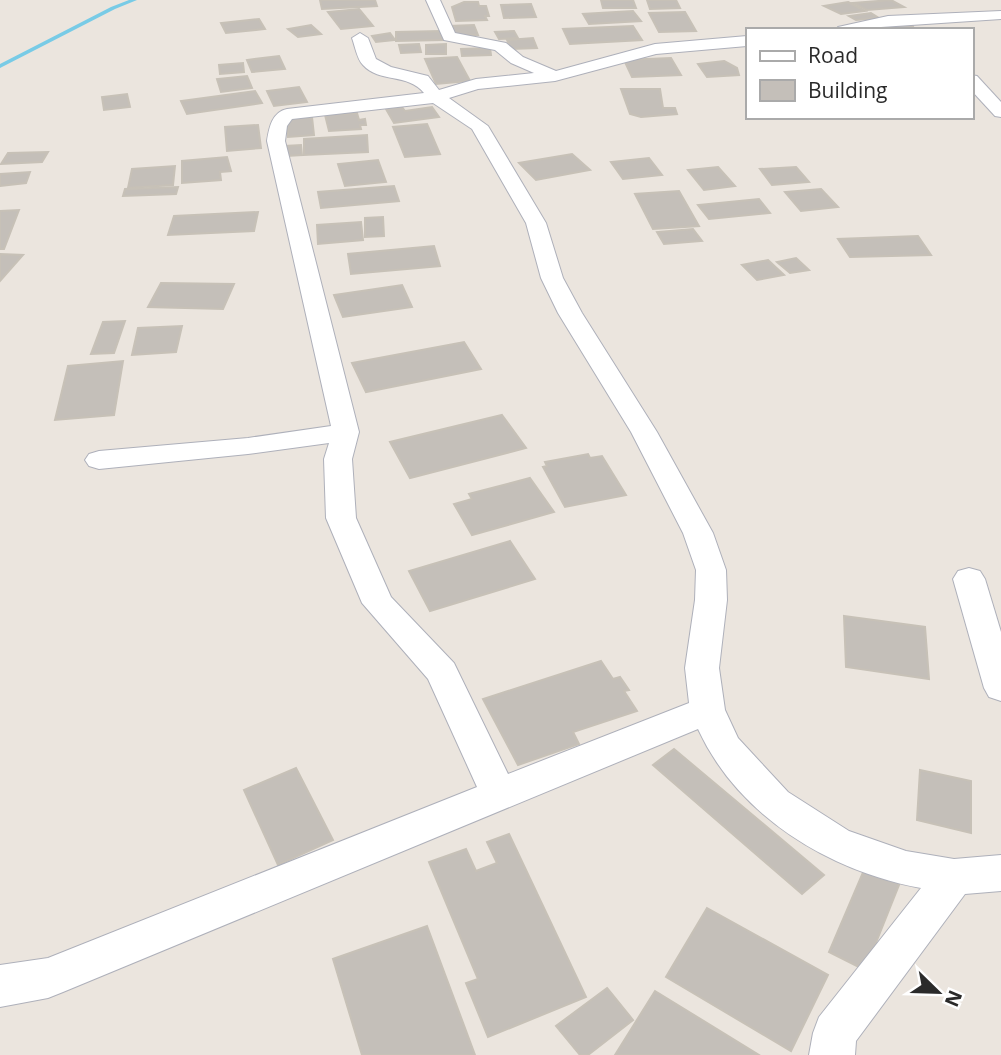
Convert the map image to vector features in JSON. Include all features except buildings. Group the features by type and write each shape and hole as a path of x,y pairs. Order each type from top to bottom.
{"street":[{"path":"433,0 449,37 500,46 517,60 555,76"},
{"path":"911,4 939,24"},
{"path":"851,28 878,21 939,24 1001,15"},
{"path":"360,37 369,62 385,71 422,80 436,97 479,126 536,223 552,278 570,313 644,432 698,533 711,570 711,600 702,667 707,710 725,748 775,803 836,844 906,869 954,877 1001,873"},
{"path":"499,794 442,672 378,603 341,518 338,459 346,432 276,141 278,125 287,114 436,97 476,84 555,76 655,49 746,41"},
{"path":"973,82 1001,112"},
{"path":"99,460 248,446 346,432"},
{"path":"969,579 1001,688"},
{"path":"0,986 48,978 707,710"},
{"path":"832,1055 835,1033 954,877"}],"waterway":[{"path":"0,66 113,8 134,0"}]}
